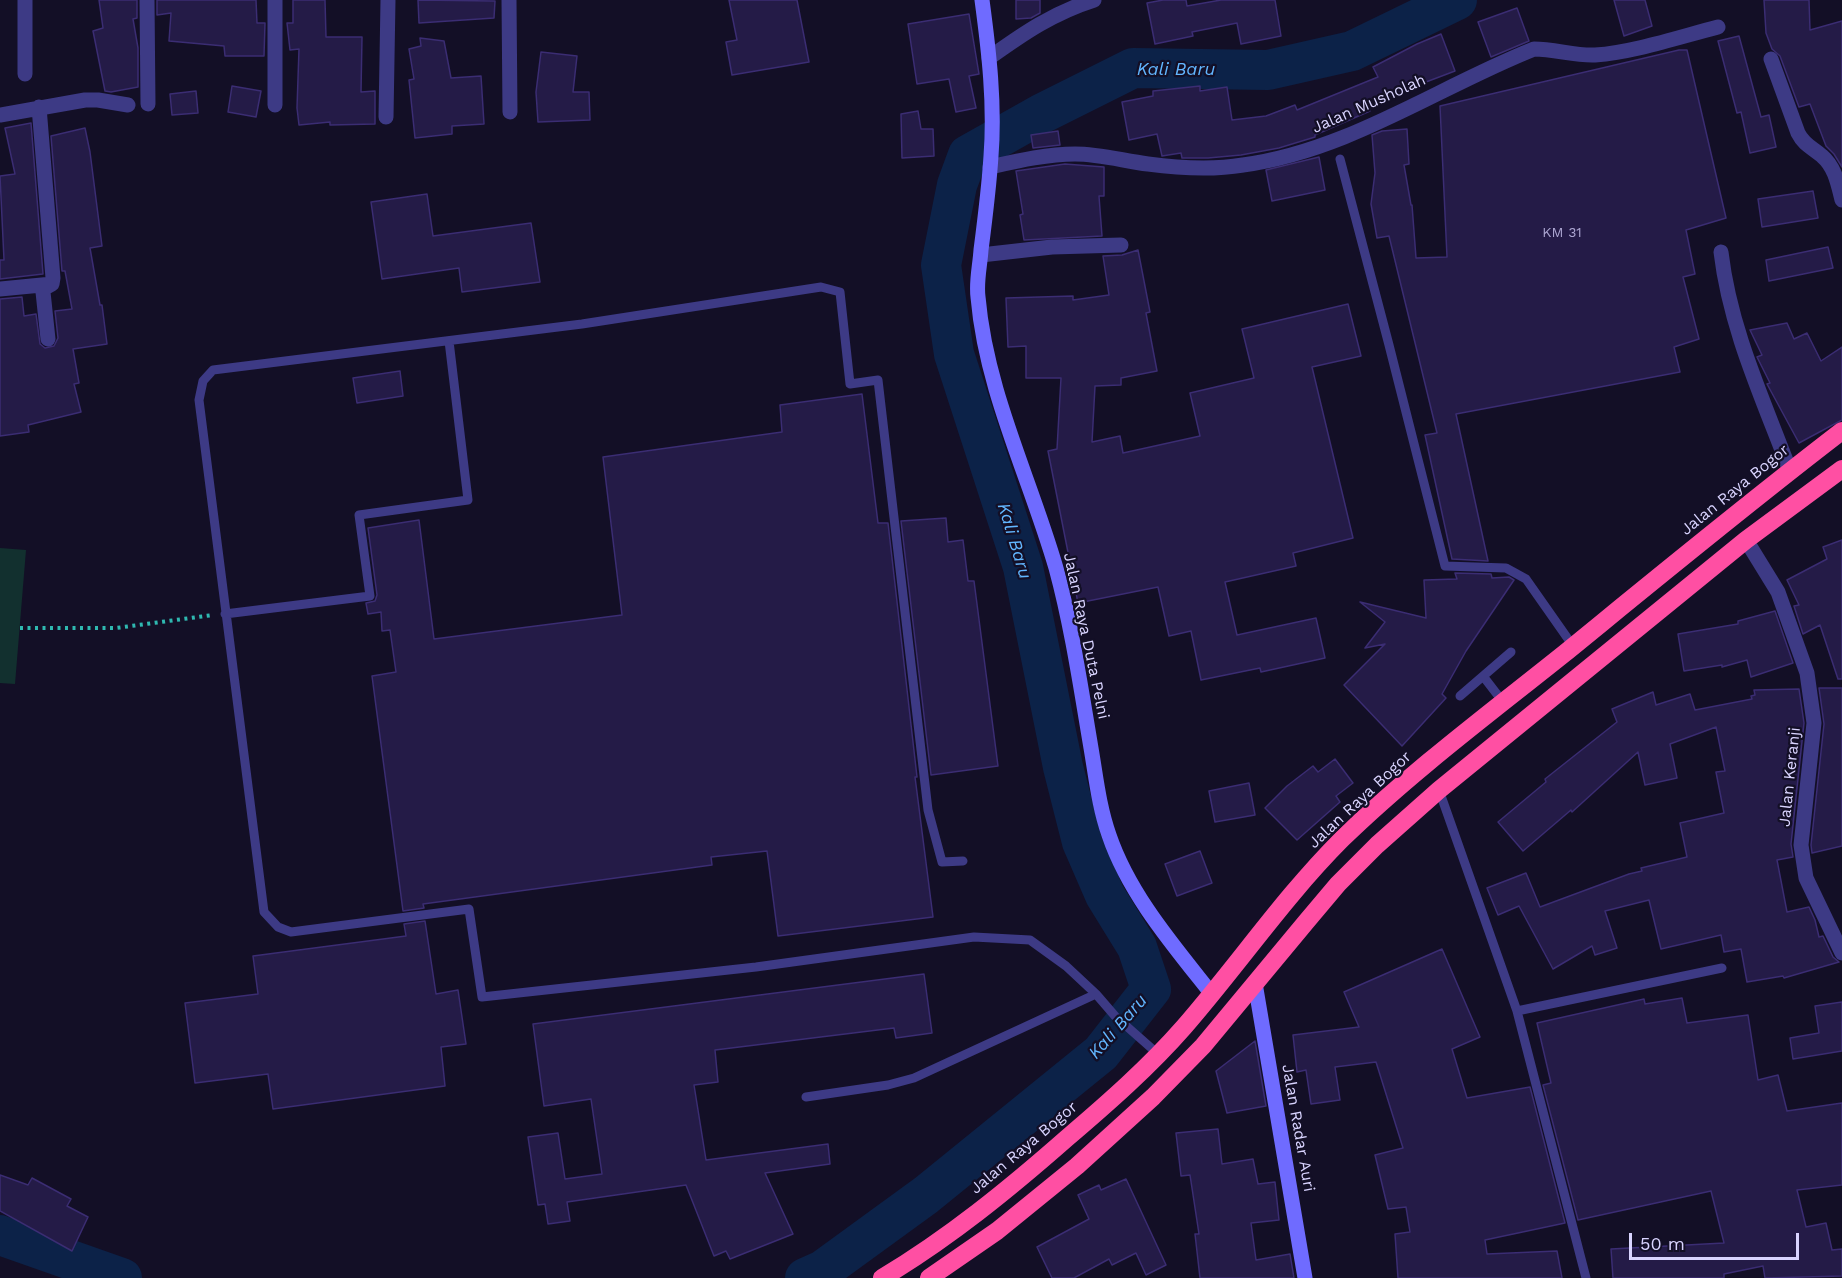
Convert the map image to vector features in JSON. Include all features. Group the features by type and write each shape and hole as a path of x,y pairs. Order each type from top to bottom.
{"highway":[{"name":"Jalan Raya Bogor","path":"882,1278 927,1249 1008,1189 1099,1111 1153,1048 1185,1026 1266,925 1341,840 1429,762 1842,431"},
{"path":"929,1278 997,1231 1077,1166 1153,1097 1203,1046 1338,884 1377,845 1439,790 1746,540 1842,469"},
{"path":"1503,702 1521,725"}],"main road":[{"name":"Jalan Raya Duta Pelni","path":"981,0 993,110 977,294 988,359 1013,443 1056,569 1101,809 1109,836 1134,888 1211,993"},
{"name":"Jalan Radar Auri","path":"1255,983 1305,1278"}],"street":[{"path":"25,0 25,74"},
{"path":"147,0 148,104"},
{"path":"275,0 275,105"},
{"path":"386,117 388,0"},
{"path":"509,0 510,112"},
{"path":"989,58 1034,26 1070,8 1094,0"},
{"name":"Jalan Musholah","path":"990,162 1012,162 1075,154 1150,164 1200,167 1241,166 1273,160 1338,140 1534,49 1552,49 1593,55 1616,52 1718,27"},
{"path":"1771,59 1798,133 1804,143 1823,156 1831,167 1842,200"},
{"path":"0,115 93,99 128,105"},
{"path":"39,107 52,284"},
{"path":"981,255 1052,247 1121,245"},
{"path":"1721,252 1725,283 1737,332 1790,471"},
{"path":"0,289 52,284"},
{"path":"48,339 43,292 52,284"},
{"name":"Jalan Keranji","path":"1746,540 1778,592 1807,673 1814,723 1801,845 1806,878 1842,953"}],"lane":[{"path":"1340,159 1445,566 1506,568 1526,579 1573,646"},
{"path":"963,861 942,862 928,810 878,380 850,384 840,292 821,286 582,324 213,370 202,381 199,400 264,912 278,927 291,932 469,909 482,997 756,967 974,937 1030,940 1066,966 1121,1021 1153,1048"},
{"path":"225,614 370,596 359,515 468,500 448,341"},
{"path":"1460,696 1511,652"},
{"path":"1483,676 1503,702"},
{"path":"1439,790 1517,1011 1586,1278"},
{"path":"1517,1011 1722,968"},
{"path":"806,1097 888,1085 914,1078 1096,994"}],"path":[{"path":"20,628 116,628 225,614"}],"green space":[{"path":"0,548 26,550 15,684 0,683"}],"building":[{"path":"99,0 137,0 137,18 133,19 138,48 138,87 105,91 93,31 103,28"},
{"path":"157,0 256,0 257,23 265,23 264,56 225,56 224,46 169,41 171,13 157,15"},
{"path":"293,0 325,0 326,37 362,37 361,92 375,91 375,124 330,125 330,122 299,125 297,108 299,49 290,50 287,23 293,23"},
{"path":"418,0 495,1 494,18 419,23"},
{"path":"729,0 797,0 809,62 732,75 726,42 737,40"},
{"path":"1016,0 1040,0 1040,13 1031,18 1016,19"},
{"path":"1186,0 1187,6 1221,0 1275,0 1281,36 1241,44 1237,23 1192,32 1193,36 1155,44 1147,3"},
{"path":"1614,0 1645,0 1652,26 1624,36"},
{"path":"1764,0 1809,0 1810,30 1842,21 1842,167 1826,146 1810,104 1799,107 1780,56 1772,49 1766,33"},
{"path":"1517,8 1529,41 1491,57 1478,22"},
{"path":"969,14 979,74 969,76 976,108 956,112 949,79 917,84 908,24"},
{"path":"1441,34 1455,71 1368,104 1370,111 1315,135 1315,137 1279,148 1208,158 1182,158 1181,153 1162,156 1157,134 1129,140 1122,102 1153,96 1153,91 1200,86 1200,91 1227,87 1232,120 1266,116 1295,105 1297,110 1378,77 1373,67"},
{"path":"1739,36 1761,117 1769,115 1776,147 1750,153 1741,112 1737,113 1718,41"},
{"path":"420,38 444,41 451,78 481,76 484,124 452,126 452,134 415,138 409,80 414,79 409,49 421,46"},
{"path":"1687,50 1726,218 1686,230 1695,274 1683,277 1699,339 1674,347 1680,372 1456,414 1488,561 1452,559 1425,435 1437,433 1389,236 1377,238 1371,204 1375,173 1372,135 1382,131 1407,129 1409,164 1404,165 1412,205 1416,258 1447,257 1440,106"},
{"path":"541,52 577,56 573,92 589,92 590,120 538,122 536,92"},
{"path":"232,86 261,91 256,117 228,112"},
{"path":"196,91 198,113 172,115 170,94"},
{"path":"918,111 921,129 933,129 934,156 902,158 901,114"},
{"path":"31,123 43,274 0,279 0,260 4,260 0,176 15,174 5,128"},
{"path":"85,128 102,246 90,248 100,305 102,305 107,344 73,349 79,383 74,384 81,412 28,425 29,432 0,436 0,299 22,297 24,316 36,314 40,344 45,348 54,346 58,338 55,311 72,309 65,271 62,271 51,136"},
{"path":"1058,131 1060,145 1033,148 1031,135"},
{"path":"1319,157 1325,190 1272,201 1266,170"},
{"path":"1065,164 1104,167 1104,196 1099,196 1102,236 1024,240 1020,215 1023,214 1016,171"},
{"path":"1813,191 1818,218 1762,227 1758,199"},
{"path":"427,194 433,236 531,223 540,282 462,292 459,268 382,279 371,202"},
{"path":"1828,247 1833,268 1769,281 1766,260"},
{"path":"1138,250 1150,312 1146,313 1157,371 1121,378 1121,385 1095,386 1092,442 1120,436 1123,453 1200,436 1190,393 1254,378 1242,329 1348,304 1361,356 1312,367 1353,538 1293,553 1296,566 1225,582 1237,635 1316,618 1325,658 1261,672 1260,668 1201,680 1191,631 1169,636 1158,587 1078,603 1048,451 1057,449 1061,378 1026,378 1026,346 1008,347 1006,298 1073,296 1073,300 1109,295 1103,256 1122,255"},
{"path":"1787,323 1794,339 1807,333 1821,361 1842,347 1842,420 1799,443 1767,384 1770,383 1757,357 1762,355 1750,330"},
{"path":"400,371 403,396 357,403 353,378"},
{"path":"862,394 878,523 888,523 917,777 915,777 933,917 778,936 767,851 711,857 712,865 423,904 424,908 403,911 372,676 396,672 390,630 382,631 381,612 368,614 366,603 375,601 377,595 368,528 419,520 434,639 622,615 603,457 782,432 780,405"},
{"path":"946,518 948,542 963,540 968,581 974,581 998,766 931,775 901,521"},
{"path":"1842,540 1842,679 1838,679 1820,625 1803,634 1794,606 1799,605 1787,580 1827,559 1823,547"},
{"path":"1455,573 1491,574 1492,578 1509,577 1514,580 1466,651 1442,694 1446,698 1402,746 1344,685 1385,644 1365,648 1385,622 1360,602 1426,618 1424,580 1457,579"},
{"path":"1775,611 1793,663 1751,677 1747,660 1722,667 1722,665 1684,671 1678,634 1738,624 1738,621"},
{"path":"1819,688 1842,688 1842,846 1812,853 1824,724"},
{"path":"1799,689 1804,723 1791,844 1793,857 1777,860 1787,912 1809,907 1819,937 1823,936 1833,957 1839,962 1784,978 1783,976 1747,982 1741,949 1724,952 1721,935 1661,949 1649,900 1605,911 1617,948 1595,955 1592,946 1553,969 1519,906 1498,915 1487,888 1526,873 1540,907 1642,871 1641,868 1687,857 1680,823 1724,813 1716,772 1725,771 1716,727 1670,744 1677,778 1645,785 1638,752 1572,812 1571,810 1523,851 1498,822 1546,782 1545,779 1617,722 1612,709 1653,692 1656,705 1690,694 1695,710 1752,699 1751,696 1755,695 1754,690"},
{"path":"1335,759 1353,783 1336,796 1340,802 1297,840 1265,808 1287,786 1313,766 1318,772"},
{"path":"1249,783 1255,815 1215,822 1209,791"},
{"path":"1200,851 1212,883 1177,896 1165,864"},
{"path":"425,921 436,994 458,990 466,1044 441,1047 445,1086 273,1109 268,1074 195,1083 185,1003 258,994 253,956 406,936 404,924"},
{"path":"1442,949 1480,1037 1452,1049 1467,1098 1530,1087 1565,1223 1485,1240 1487,1254 1557,1251 1562,1278 1398,1278 1395,1234 1410,1232 1406,1207 1388,1209 1375,1155 1403,1148 1376,1062 1335,1067 1340,1100 1311,1104 1306,1070 1297,1072 1293,1035 1359,1027 1344,992"},
{"path":"924,974 932,1033 896,1038 894,1028 715,1050 718,1082 694,1085 706,1160 828,1144 830,1164 765,1173 793,1234 730,1259 726,1251 714,1256 686,1185 567,1202 570,1221 548,1224 545,1204 538,1205 528,1137 558,1133 565,1179 602,1174 591,1099 544,1106 533,1024"},
{"path":"1682,998 1687,1023 1748,1015 1758,1080 1778,1075 1787,1111 1842,1103 1842,1185 1797,1190 1806,1227 1826,1223 1832,1250 1842,1249 1842,1276 1765,1278 1763,1266 1724,1274 1724,1278 1613,1278 1611,1249 1724,1243 1711,1191 1578,1220 1543,1085 1551,1083 1537,1023 1644,999 1645,1004"},
{"path":"1842,1002 1842,1051 1793,1059 1790,1038 1819,1033 1815,1006"},
{"path":"1255,1041 1266,1106 1227,1113 1216,1071"},
{"path":"1218,1129 1222,1164 1253,1159 1258,1184 1275,1182 1279,1220 1251,1223 1256,1260 1290,1254 1294,1278 1200,1278 1195,1234 1199,1234 1190,1175 1181,1176 1176,1133"},
{"path":"0,1175 28,1185 32,1178 71,1199 67,1206 88,1217 72,1251 0,1211"},
{"path":"1126,1179 1166,1265 1146,1275 1136,1253 1112,1265 1109,1259 1074,1278 1052,1278 1037,1247 1089,1219 1078,1195 1099,1185 1101,1190"}],"waterway":[{"name":"Kali Baru","path":"805,1278 823,1270 926,1195 1101,1053 1151,989 1137,947 1105,895 1082,842 1063,767 1023,567 954,354 941,265 957,185 968,155 1041,114 1133,68 1268,70 1352,51 1457,0"},
{"name":"Kali Baru","path":"0,1235 122,1278"}]}
